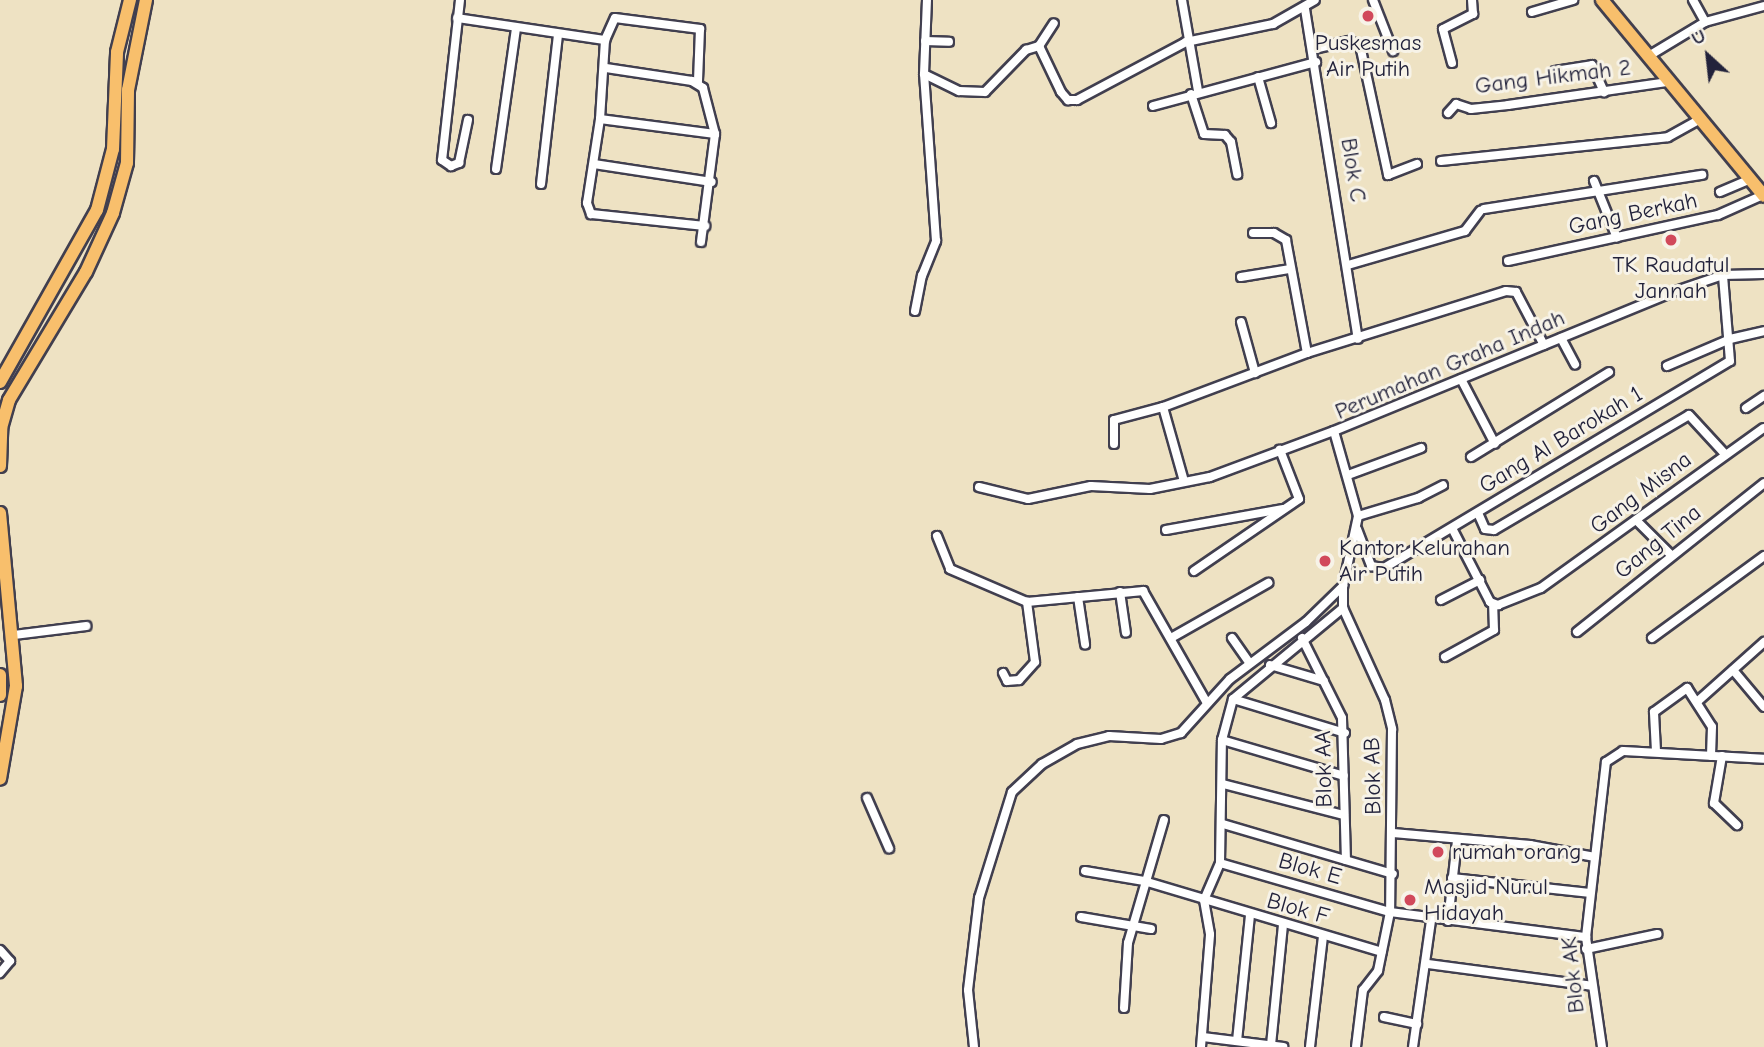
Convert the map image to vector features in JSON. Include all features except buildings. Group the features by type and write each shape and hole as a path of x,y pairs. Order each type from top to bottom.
{"main road":[{"path":"0,382 97,210 113,149 117,52 130,0"},
{"path":"0,466 0,428 20,378 86,272 113,214 127,163 128,90 146,0"},
{"path":"1602,0 1699,120 1760,188"},
{"path":"0,513 14,635 16,686 0,779"},
{"path":"0,675 0,695"}],"street":[{"path":"460,0 442,160 451,166 459,163 468,120"},
{"path":"915,311 922,276 936,241 924,74 927,0"},
{"path":"1182,0 1194,92 1204,134 1225,135 1231,142 1237,174"},
{"path":"1040,46 1061,92 1068,100 1077,100 1186,42 1273,24 1305,9 1315,0"},
{"path":"1373,0 1392,51"},
{"path":"1452,63 1443,29 1473,14 1472,0"},
{"path":"1532,12 1573,0"},
{"path":"1693,0 1705,23"},
{"path":"1647,57 1705,23 1764,6"},
{"name":"Blok C","path":"1305,9 1314,49 1358,339"},
{"path":"457,18 601,38"},
{"path":"701,242 705,226 712,182 715,134 698,82 700,29 615,18 601,38 606,68 587,203 591,214 705,226"},
{"path":"924,74 959,91 985,92 1026,50 1040,46 1054,23"},
{"path":"496,169 516,28"},
{"path":"541,184 558,34"},
{"path":"925,41 949,42"},
{"path":"1314,49 1349,41 1360,45 1388,175 1418,164"},
{"path":"1153,106 1194,92 1316,62"},
{"path":"1555,71 1591,65 1604,92"},
{"path":"606,68 698,82"},
{"path":"1258,77 1271,123"},
{"name":"Gang Hikmah 2","path":"1448,113 1456,104 1471,109 1508,106 1668,82"},
{"path":"600,119 715,134"},
{"path":"1441,161 1668,137 1699,120"},
{"path":"594,164 712,182"},
{"path":"1348,265 1465,231 1482,210 1596,194 1702,175"},
{"path":"1594,181 1596,194 1617,238"},
{"path":"1720,192 1760,188"},
{"name":"Gang Berkah","path":"1508,261 1718,215 1760,188"},
{"path":"1253,233 1283,236 1307,353"},
{"path":"1241,277 1290,269"},
{"name":"Perumahan Graha Indah","path":"1343,608 1343,586 1358,516 1334,431 1723,275 1764,274"},
{"name":"Gang Al Barokah 1","path":"1357,529 1371,566 1378,569 1452,530 1730,360 1723,275"},
{"path":"1114,444 1111,421 1163,407 1307,353 1510,290 1516,292 1529,311 1544,345"},
{"path":"1241,322 1255,373"},
{"path":"1667,366 1730,339 1764,331"},
{"path":"1561,338 1575,364"},
{"path":"1471,457 1609,372"},
{"path":"1461,379 1495,444"},
{"path":"1746,408 1764,396"},
{"path":"1163,407 1184,481"},
{"path":"1478,513 1485,529 1494,530 1689,415 1726,454"},
{"name":"Gang Misna","path":"1493,605 1541,588 1764,428"},
{"path":"979,487 1028,499 1082,487 1150,488 1210,477 1334,431"},
{"path":"1348,475 1421,448"},
{"path":"1194,571 1286,509 1300,495 1280,450"},
{"name":"Gang Tina","path":"1577,632 1764,483"},
{"path":"1358,516 1418,498 1443,485"},
{"path":"1166,530 1286,509"},
{"path":"1636,520 1671,555"},
{"path":"1445,657 1494,630 1493,605 1452,530"},
{"path":"937,536 950,569 1027,602 1121,592 1148,595 1208,703"},
{"path":"1652,638 1764,556"},
{"path":"1441,600 1480,580"},
{"path":"1171,638 1268,583"},
{"path":"974,1047 968,990 979,889 1005,806 1030,773 1060,753 1096,738 1171,738 1186,728 1249,662 1306,622 1343,586"},
{"path":"1121,592 1126,633"},
{"path":"1078,597 1085,644"},
{"path":"1003,673 1007,681 1020,680 1035,662 1027,602"},
{"path":"1201,1047 1210,934 1204,900 1220,863 1223,824 1222,740 1233,699 1302,638 1343,608"},
{"name":"Blok AB","path":"1343,608 1385,700 1392,729 1393,874 1390,912 1378,971 1363,990 1356,1047"},
{"path":"14,635 86,626"},
{"path":"1232,638 1249,662"},
{"name":"Blok AA","path":"1302,638 1337,703 1345,733 1346,860"},
{"path":"1698,701 1764,642"},
{"path":"1270,665 1324,681"},
{"path":"1733,670 1764,707"},
{"path":"1712,756 1712,727 1698,701 1682,688 1654,712 1656,751 1712,756 1764,759"},
{"path":"1233,699 1345,733"},
{"path":"1222,740 1344,776"},
{"name":"Blok AK","path":"1602,1047 1586,937 1606,762 1623,751 1656,751"},
{"path":"1722,756 1714,803 1737,825"},
{"path":"1223,784 1344,815"},
{"path":"867,799 889,848"},
{"path":"1124,1008 1133,925 1164,820"},
{"path":"1223,824 1393,874"},
{"path":"1393,833 1457,841 1531,845 1595,857"},
{"path":"1448,921 1457,841"},
{"name":"Blok E","path":"1220,863 1390,912 1431,920 1586,937"},
{"name":"Blok F","path":"1085,871 1144,881 1283,925 1382,952"},
{"path":"1452,878 1589,893"},
{"path":"1237,1041 1250,915"},
{"path":"1081,917 1151,929"},
{"path":"1413,1047 1428,964 1431,920"},
{"path":"1271,1045 1283,925"},
{"path":"1586,949 1657,934"},
{"path":"1310,1047 1323,936"},
{"path":"0,950 10,961 0,973"},
{"path":"1428,964 1592,986"},
{"path":"1384,1017 1417,1024"},
{"path":"1203,1037 1283,1047"}],"place":[{"name":"Puskesmas Air Putih","path":"1368,16"},
{"name":"TK Raudatul Jannah","path":"1671,240"},
{"name":"Kantor Kelurahan Air Putih","path":"1325,561"},
{"name":"rumah orang","path":"1438,852"},
{"name":"Masjid Nurul Hidayah","path":"1410,900"}]}
